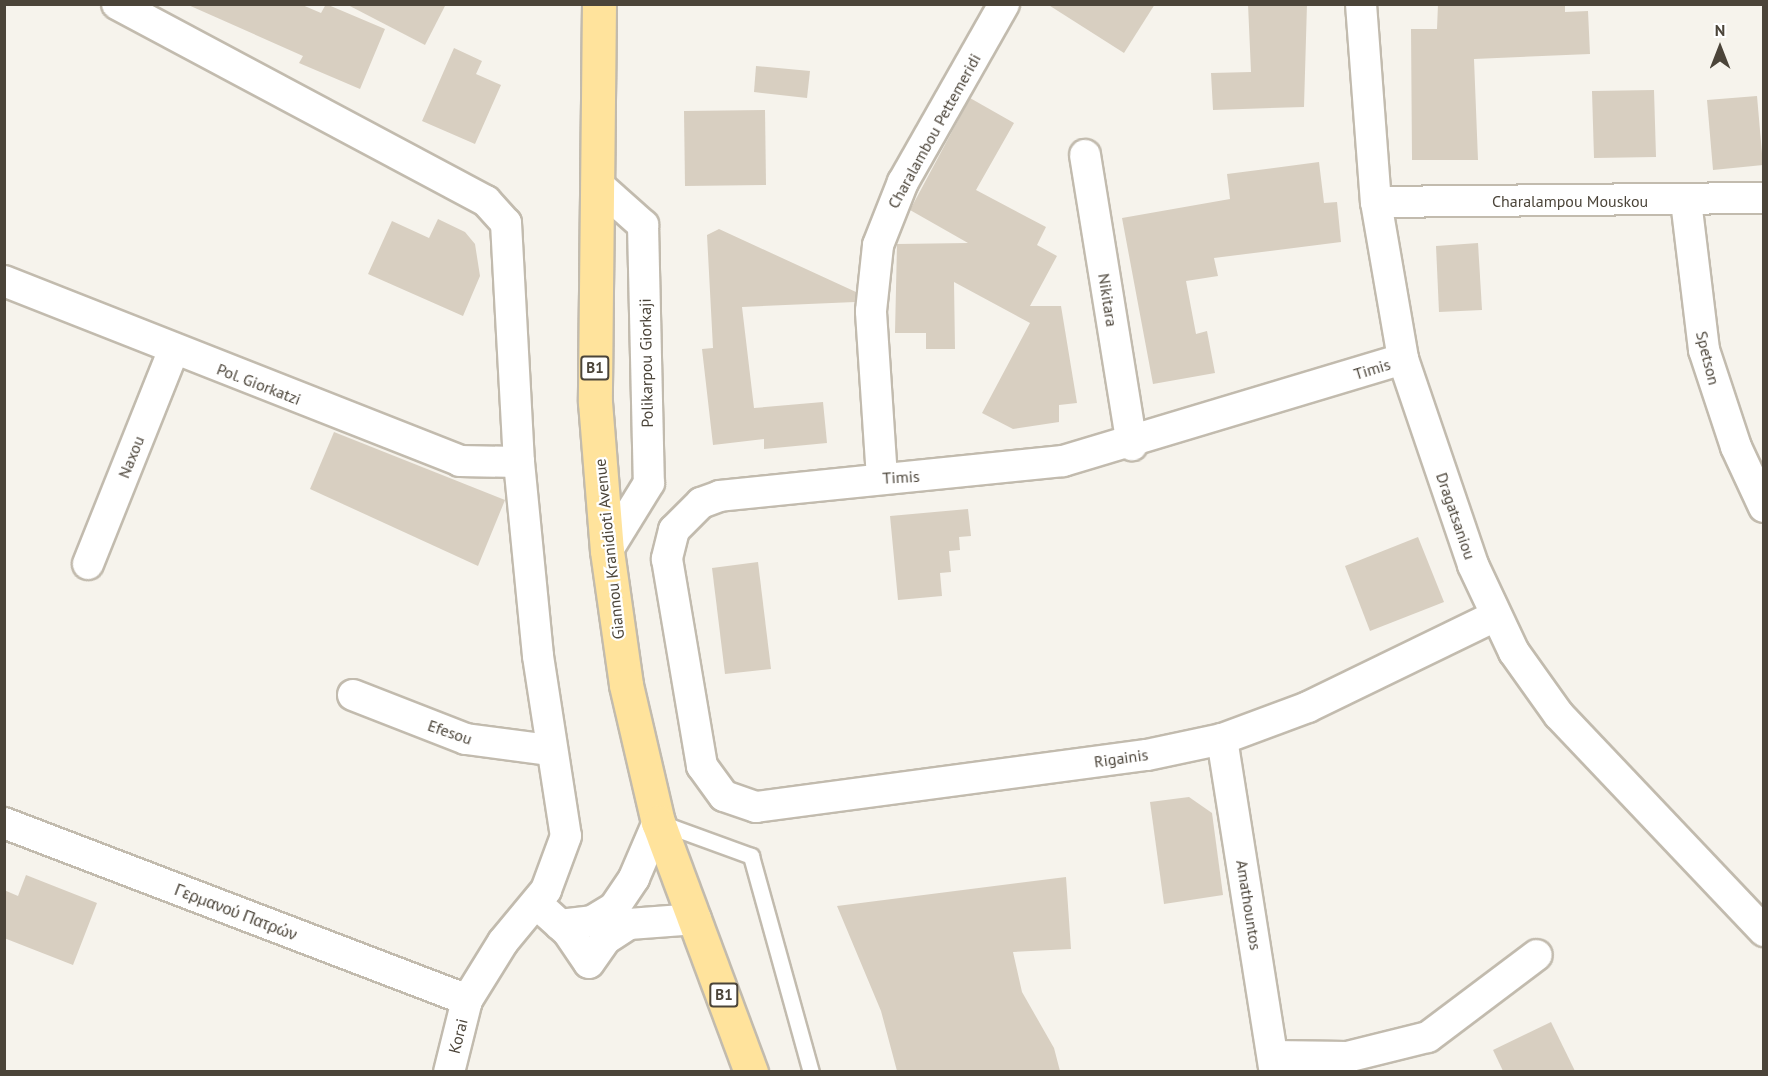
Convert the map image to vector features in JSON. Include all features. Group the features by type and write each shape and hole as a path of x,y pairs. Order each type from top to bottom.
{"main road":[{"name":"Giannou Kranidioti Avenue","path":"599,4 595,402 607,551 636,742 658,822 752,1071"}],"street":[{"name":"Korai","path":"117,4 496,209 510,236 519,462 550,750 566,836 560,862 537,904 502,942 467,1000 449,1071"},
{"name":"Charalambou Pettemeridi","path":"882,478 871,311 878,245 903,182 1004,4"},
{"name":"Dragatsaniou","path":"1361,4 1376,202 1403,359 1495,615 1559,715 1764,931"},
{"name":"Nikitara","path":"1085,154 1132,445"},
{"name":"Polikarpou Giorkaji","path":"597,184 643,225 649,483 607,551"},
{"name":"Charalampou Mouskou","path":"1376,202 1686,201 1764,198"},
{"name":"Spetson","path":"1686,201 1704,350 1736,447 1764,507"},
{"name":"Pol. Giorkatzi","path":"4,281 173,351 460,461 519,462"},
{"name":"Naxou","path":"88,564 173,351"},
{"name":"Timis","path":"724,796 699,755 667,559 674,530 685,514 720,496 882,478 984,472 1132,445 1403,359"},
{"name":"Rigainis","path":"724,796 741,804 771,806 1147,755 1222,739 1308,706 1495,615"},
{"name":"Efesou","path":"353,695 466,739 550,750"},
{"name":"Amathountos","path":"1222,739 1274,1064"},
{"path":"560,925 592,921 614,908 634,878 658,822"},
{"name":"Γερμανού Πατρών","path":"4,823 467,1000"},
{"path":"537,904 560,925 589,963 606,939 629,924 696,919"},
{"path":"1274,1064 1347,1057 1428,1037 1537,955"}],"lane":[{"path":"658,822 751,856 811,1071"}],"building":[{"path":"186,4 300,4 321,13 326,4 385,29 360,89 299,63 303,56"},
{"path":"346,4 446,4 425,45"},
{"path":"1047,4 1155,4 1124,53"},
{"path":"1248,4 1307,4 1304,107 1213,110 1211,73 1251,72"},
{"path":"1438,4 1565,4 1565,12 1588,11 1590,54 1474,59 1478,160 1412,160 1411,29 1437,29"},
{"path":"454,48 482,61 476,74 501,85 475,144 422,121"},
{"path":"756,66 810,71 807,98 754,92"},
{"path":"1654,90 1656,157 1594,158 1592,91"},
{"path":"1757,96 1763,165 1713,170 1707,100"},
{"path":"970,98 1014,123 976,190 1046,227 1037,245 1057,256 1030,306 1061,306 1077,403 1059,405 1059,422 1013,429 982,413 1030,323 954,282 955,349 926,349 926,333 895,333 897,244 968,243 910,210"},
{"path":"765,110 766,185 685,186 684,111"},
{"path":"1319,162 1324,203 1337,202 1341,242 1214,258 1218,276 1186,281 1196,334 1207,331 1215,373 1153,384 1122,218 1230,199 1227,174"},
{"path":"438,219 465,232 475,244 480,276 463,316 368,274 392,221 429,238"},
{"path":"719,229 856,292 855,302 742,307 754,408 823,402 827,443 764,449 764,439 713,445 702,349 713,348 707,235"},
{"path":"1478,243 1482,310 1439,312 1436,246"},
{"path":"334,432 505,500 478,566 310,489"},
{"path":"968,509 971,536 959,537 960,550 949,551 951,572 940,573 942,596 898,600 890,516"},
{"path":"1418,537 1444,602 1370,631 1345,566"},
{"path":"758,562 771,669 725,674 712,568"},
{"path":"1189,797 1212,813 1223,895 1164,904 1150,802"},
{"path":"26,875 97,903 73,965 4,938 4,890 18,896"},
{"path":"1066,877 1071,949 1013,952 1022,992 1054,1048 1060,1071 897,1071 881,1011 837,906"},
{"path":"1551,1022 1575,1071 1503,1071 1493,1050"}]}
